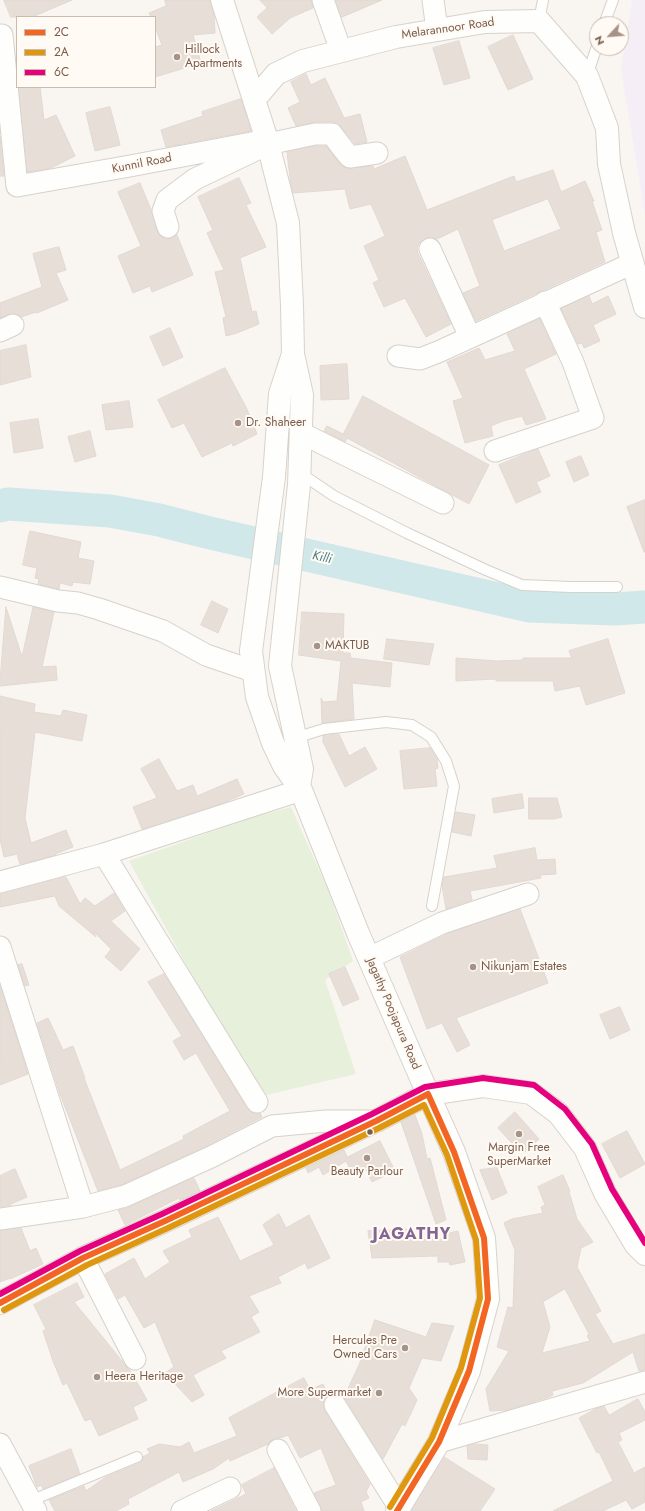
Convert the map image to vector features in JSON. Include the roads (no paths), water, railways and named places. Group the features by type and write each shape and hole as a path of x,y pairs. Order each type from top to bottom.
{"main road":[{"path":"222,0 268,142 288,224 293,354 302,395 299,479 280,666 302,769 300,788"},
{"name":"Melarannoor Road","path":"254,100 276,74 303,61 396,37 485,22 541,10 587,76 607,128 609,164 624,233 645,307"},
{"path":"293,354 280,394 274,477 252,661 257,697 273,743 284,766 300,788"},
{"name":"Jagathy Poojapura Road","path":"300,788 369,958 454,1152 484,1238 488,1300 469,1371 439,1442 398,1509"},
{"path":"0,1303 83,1258 166,1221 376,1121 428,1094 483,1086 531,1093 559,1114 586,1148 605,1193 636,1245 645,1254"}],"street":[{"path":"323,0 341,51"},
{"path":"433,0 437,30"},
{"name":"Kunnil Road","path":"2,35 17,186 268,142"},
{"path":"168,227 163,211 167,200 195,180 268,142 315,134 332,134 340,144 343,151 350,157 377,153"},
{"path":"430,249 470,337"},
{"path":"398,356 420,359 633,263"},
{"path":"495,451 593,418 573,362 545,302"},
{"path":"301,434 443,503"},
{"path":"0,587 58,601 78,603 99,609 163,632 206,655 252,661"},
{"path":"0,882 104,854 300,788"},
{"path":"104,854 257,1102"},
{"path":"369,958 442,923 528,894"},
{"path":"0,947 8,998 83,1207"},
{"path":"0,1219 83,1207 125,1196 211,1157 272,1126 326,1120 376,1121"},
{"path":"83,1258 135,1359"},
{"path":"439,1442 645,1382"},
{"path":"335,1405 398,1509"},
{"path":"0,1444 33,1506"},
{"path":"278,1450 310,1511"},
{"path":"182,1511 230,1488"}],"lane":[{"path":"607,16 612,0"},
{"path":"587,76 594,56"},
{"path":"299,479 408,533 486,570 522,585 617,587"},
{"path":"295,738 324,729 386,722 412,725 431,736 446,761 454,786 432,906"},
{"path":"33,1506 137,1457"}],"waterway":[{"name":"Killi","path":"0,506 8,504 110,511 159,520 529,606 615,609 645,607"}],"place":[{"name":"Hillock Apartments","path":"177,57"},
{"name":"Dr. Shaheer","path":"238,423"},
{"name":"MAKTUB","path":"317,646"},
{"name":"Nikunjam Estates","path":"473,967"},
{"name":"Margin Free SuperMarket","path":"519,1134"},
{"name":"Beauty Parlour","path":"367,1158"},
{"name":"Hercules Pre Owned Cars","path":"405,1348"},
{"name":"Heera Heritage","path":"97,1377"},
{"name":"More Supermarket","path":"379,1393"}],"district":[{"name":"JAGATHY","path":"412,1235"}]}
